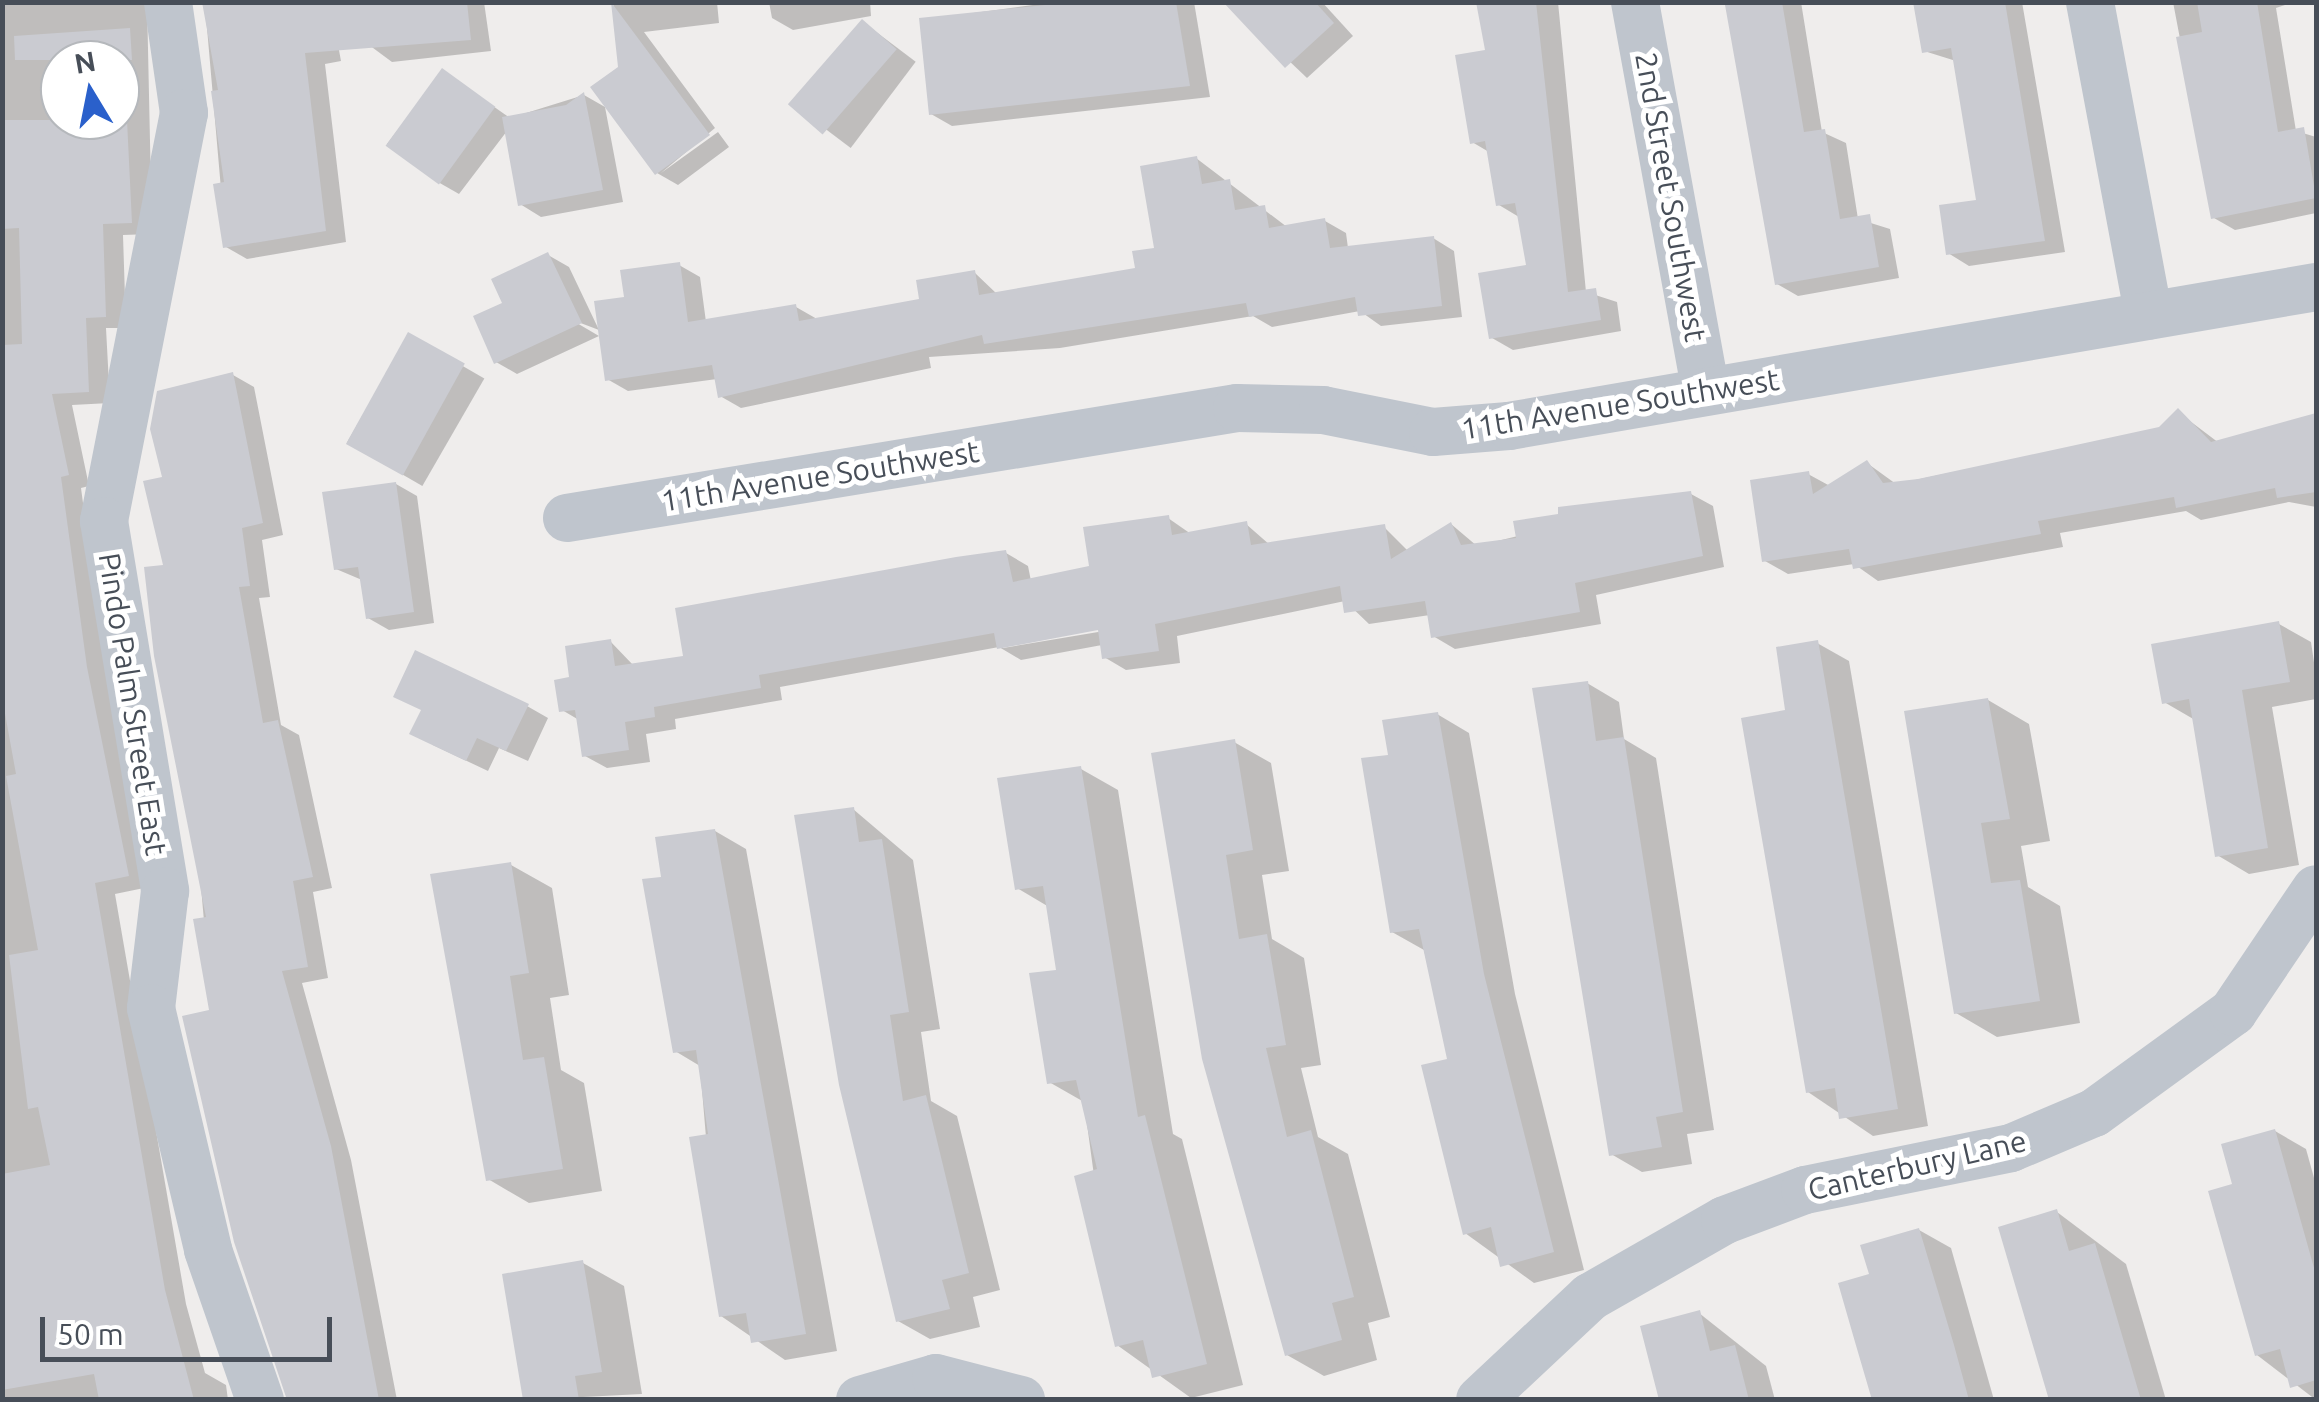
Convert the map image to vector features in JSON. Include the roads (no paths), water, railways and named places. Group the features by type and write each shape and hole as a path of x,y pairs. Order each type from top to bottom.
{"street":[{"name":"Pindo Palm Street East","path":"168,2 184,113 104,521 165,891 150,1008 208,1250 260,1400"},
{"name":"2nd Street Southwest","path":"1635,2 1706,392"},
{"path":"2090,2 2150,316"},
{"name":"11th Avenue Southwest","path":"567,518 1237,408 1323,410 1432,432 1706,392 2316,287"},
{"name":"Canterbury Lane","path":"1480,1400 1590,1298 1725,1220 1804,1190 2011,1148 2094,1113 2233,1012 2316,889"},
{"path":"860,1400 936,1378 1021,1400"}]}
